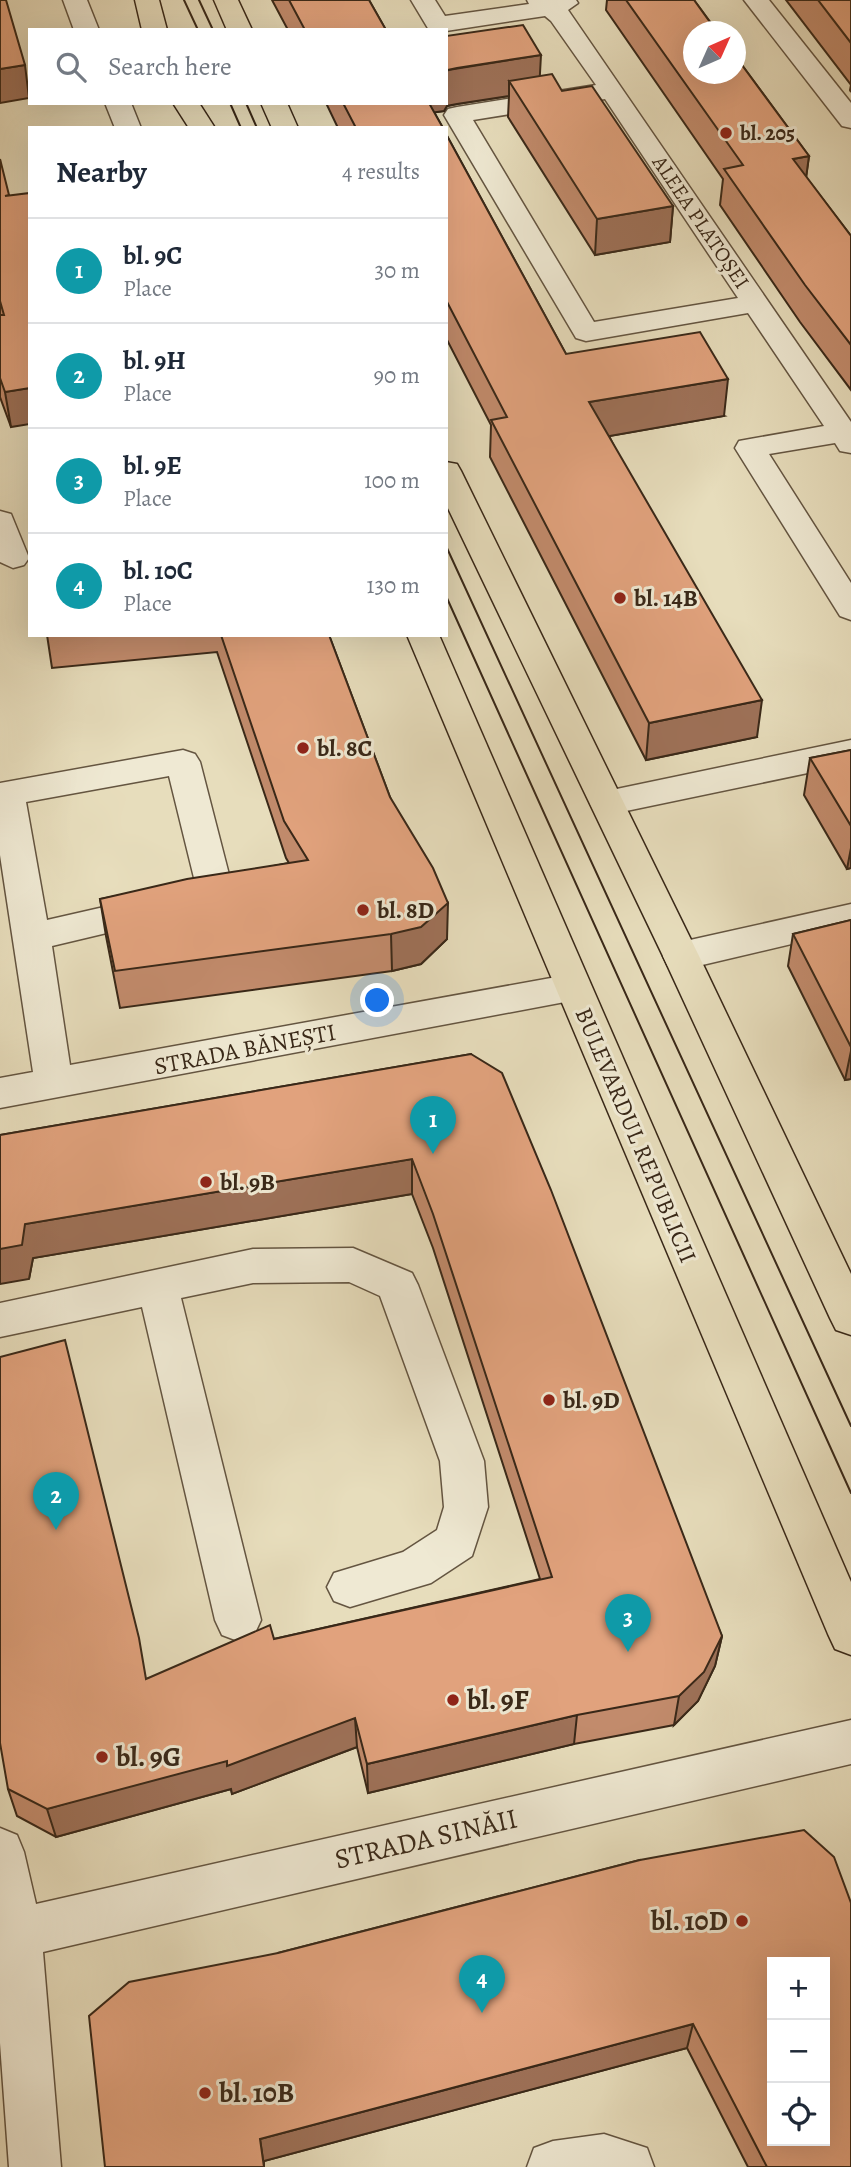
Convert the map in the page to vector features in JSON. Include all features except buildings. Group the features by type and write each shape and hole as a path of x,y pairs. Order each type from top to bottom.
{"main road":[{"path":"147,0 154,28"},
{"path":"226,0 239,28"},
{"path":"187,105 200,126"},
{"path":"275,105 284,126"},
{"path":"448,475 681,956 851,1318"},
{"name":"BULEVARDUL REPUBLICII","path":"424,637 851,1634"}],"street":[{"path":"75,0 87,28"},
{"name":"ALEEA PLATOȘEI","path":"423,0 438,25 555,3 848,435"},
{"path":"756,0 851,120"},
{"path":"612,90 457,114 586,332 756,303"},
{"path":"119,105 127,126"},
{"path":"848,435 750,448 851,609"},
{"path":"0,521 14,558"},
{"path":"607,803 851,752"},
{"path":"32,937 216,894 183,762 7,793 54,1085"},
{"path":"681,956 851,917"},
{"name":"STRADA BĂNEȘTI","path":"0,1093 573,988"},
{"path":"0,1320 253,1266 353,1265 397,1285 462,1461 466,1507 456,1542 415,1569 350,1587"},
{"path":"158,1285 238,1620"},
{"name":"STRADA SINĂII","path":"9,1935 851,1742"},
{"path":"0,1852 35,2167"},
{"path":"554,2167 604,2161 628,2167"}],"tram line":[{"path":"184,0 197,28"},
{"path":"199,0 212,28"},
{"path":"231,105 240,126"},
{"path":"247,105 256,126"},
{"path":"448,550 851,1426"},
{"path":"448,600 851,1493"}],"place":[{"name":"bl. 205","path":"726,133"},
{"name":"bl. 14B","path":"620,598"},
{"name":"bl. 8C","path":"303,748"},
{"name":"bl. 8D","path":"363,910"},
{"name":"bl. 9C","path":"433,1154"},
{"name":"bl. 9B","path":"206,1182"},
{"name":"bl. 9D","path":"549,1400"},
{"name":"bl. 9H","path":"56,1530"},
{"name":"bl. 9E","path":"628,1652"},
{"name":"bl. 9F","path":"453,1700"},
{"name":"bl. 9G","path":"102,1757"},
{"name":"bl. 10D","path":"742,1921"},
{"name":"bl. 10C","path":"482,2013"},
{"name":"bl. 10B","path":"205,2093"}]}
